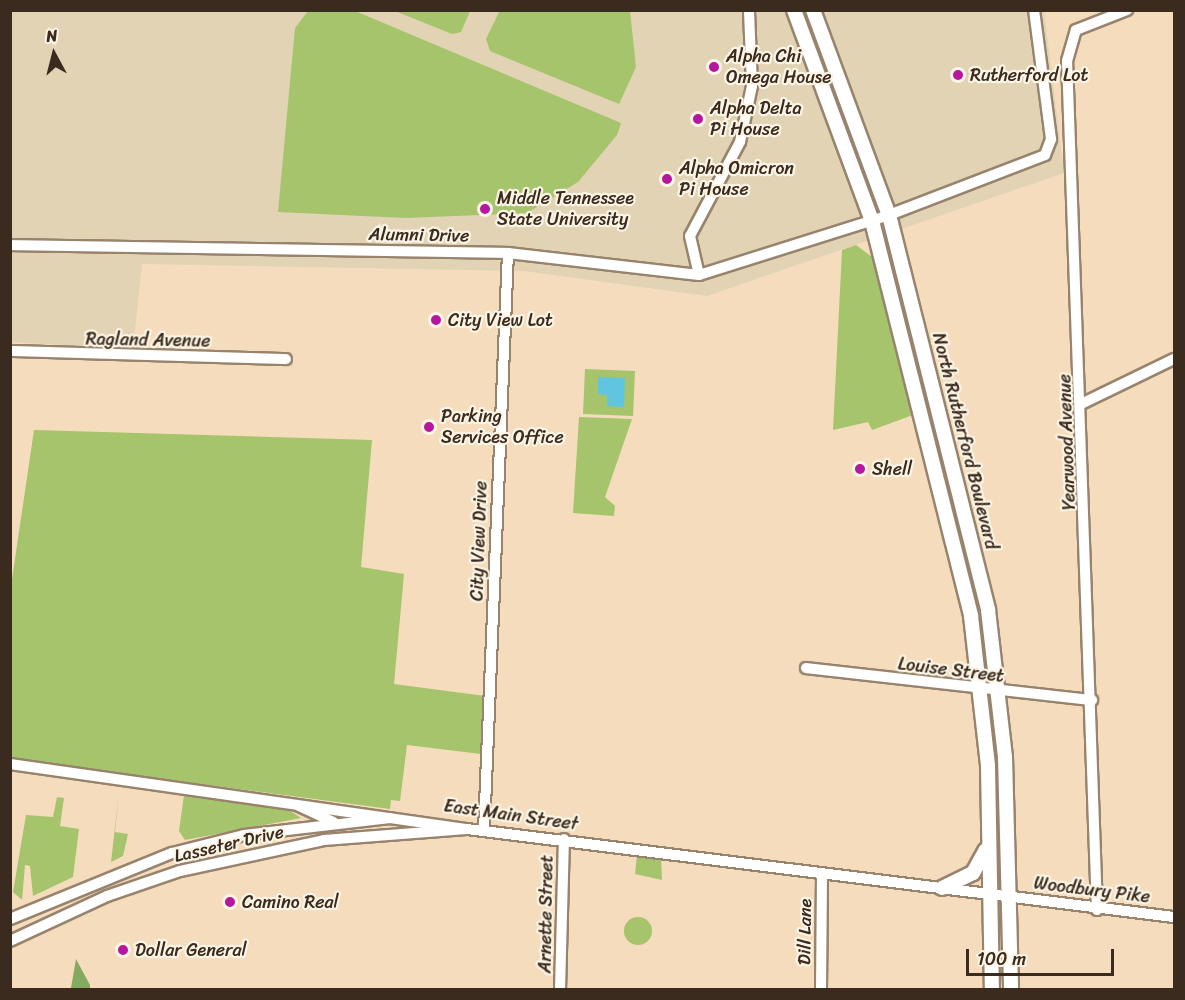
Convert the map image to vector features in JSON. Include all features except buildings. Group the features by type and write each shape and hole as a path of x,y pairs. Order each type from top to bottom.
{"main road":[{"name":"North Rutherford Boulevard","path":"794,10 872,221 956,551 981,691 992,990"},
{"name":"North Rutherford Boulevard","path":"813,10 889,215 973,538 1001,693 1006,895 1011,990"},
{"path":"942,888 973,873 988,846"}],"street":[{"path":"699,275 690,236 740,142 752,86 748,10"},
{"name":"Alumni Drive","path":"10,244 508,253 699,275 872,221 1045,155 1051,139 1034,10"},
{"name":"Yearwood Avenue","path":"1097,910 1083,404 1068,61 1076,30 1127,10"},
{"name":"City View Drive","path":"484,830 508,253"},
{"name":"Ragland Avenue","path":"10,351 286,359"},
{"path":"1083,404 1174,359"},
{"name":"Louise Street","path":"806,668 981,691 1092,700"},
{"name":"East Main Street","path":"10,764 467,829 564,839 822,874 1006,895"},
{"path":"292,803 337,823 341,838"},
{"name":"Lasseter Drive","path":"10,919 172,854 244,835 394,817"},
{"name":"Lasseter Drive","path":"10,941 101,899 180,871 341,838 467,829"},
{"name":"Arnette Street","path":"560,990 564,839"},
{"name":"Dill Lane","path":"821,990 822,874"},
{"name":"Woodbury Pike","path":"1006,895 1097,910 1174,916"}],"shaded area":[{"name":"Middle Tennessee State University","path":"10,11 1044,11 1064,173 707,296 524,271 142,264 133,349 11,342"}],"green space":[{"path":"500,10 630,11 636,67 619,104 490,51 486,39"},
{"path":"308,11 355,11 621,123 617,135 578,182 527,213 405,218 278,212 295,28"},
{"path":"395,11 470,11 461,32 452,34"},
{"path":"856,245 872,257 913,415 872,430 868,422 833,430 842,250"},
{"path":"585,369 635,371 633,416 583,414"},
{"path":"579,417 632,419 605,497 615,506 614,516 573,513"},
{"path":"34,430 372,440 361,567 404,574 394,684 485,696 481,754 407,745 400,801 391,800 390,809 11,759 11,586"},
{"path":"119,793 115,832 128,834 123,856 111,862"},
{"path":"184,795 286,808 301,818 185,840 179,831"},
{"path":"57,797 64,798 60,826 79,829 73,877 33,896 30,866 25,865 22,900 13,892 26,815 53,817"},
{"path":"637,855 661,858 662,880 635,874"},
{"path":"638,917 648,921 652,931 648,941 638,945 628,941 624,931 628,921"},
{"path":"76,959 90,985 90,989 71,988"}],"water":[{"path":"598,377 625,378 624,407 607,406 607,395 598,394"}],"place":[{"name":"Alpha Chi Omega House","path":"714,67"},
{"name":"Rutherford Lot","path":"958,75"},
{"name":"Alpha Delta Pi House","path":"698,119"},
{"name":"Alpha Omicron Pi House","path":"667,179"},
{"name":"Middle Tennessee State University","path":"485,209"},
{"name":"City View Lot","path":"436,320"},
{"name":"Parking Services Office","path":"429,427"},
{"name":"Shell","path":"860,469"},
{"name":"Camino Real","path":"230,902"},
{"name":"Dollar General","path":"123,950"}]}
